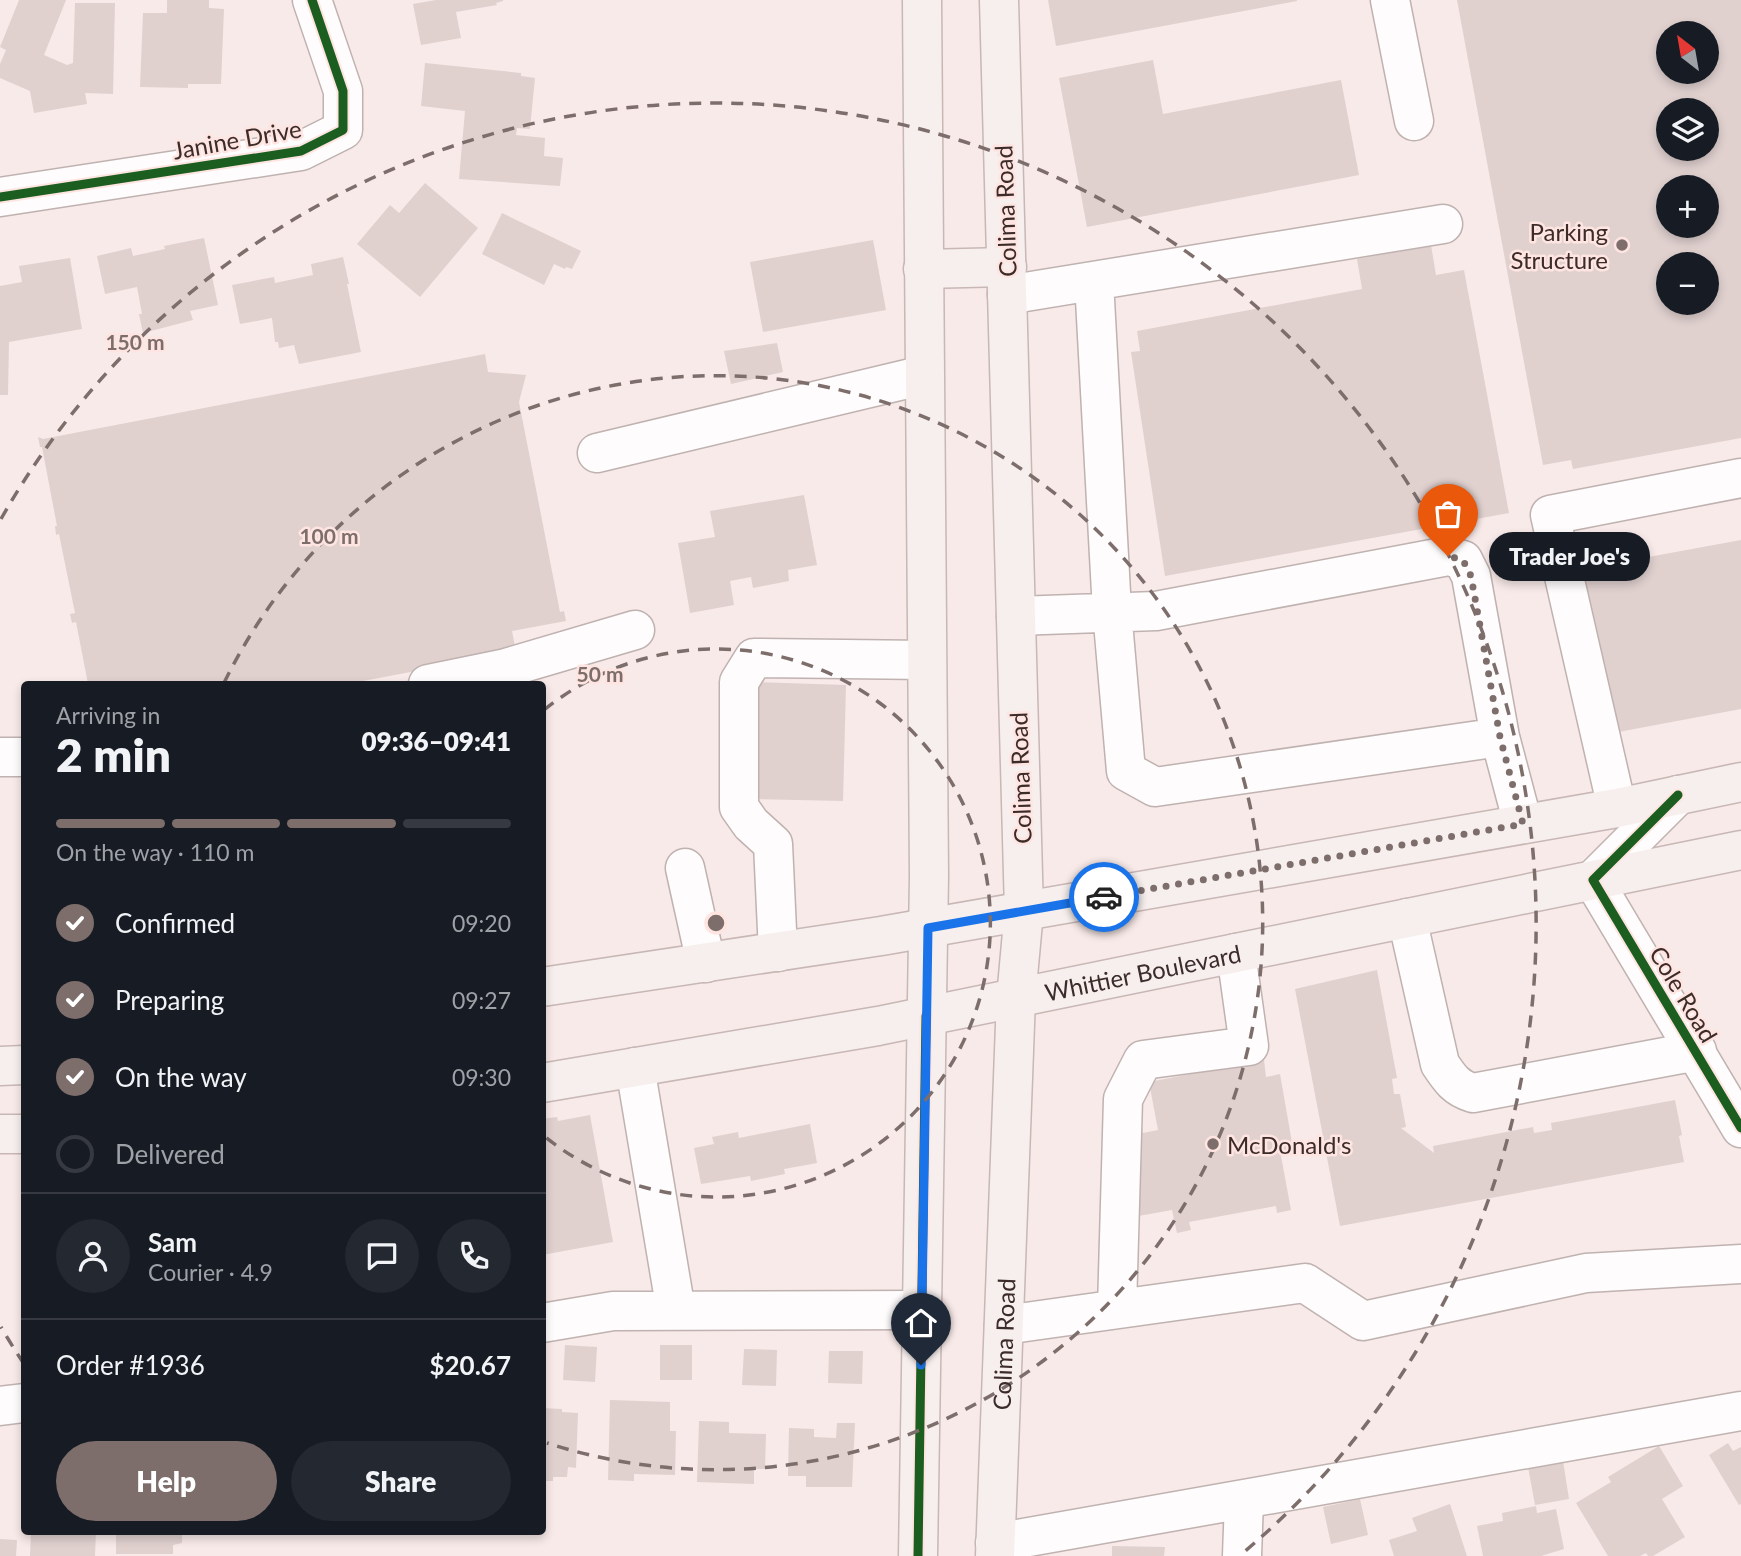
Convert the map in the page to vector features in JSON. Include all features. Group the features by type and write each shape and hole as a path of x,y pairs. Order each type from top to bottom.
{"main road":[{"path":"918,1556 928,928 922,0"},
{"name":"Colima Road","path":"995,1549 1016,998 1024,911 999,0"},
{"path":"923,269 1007,281"},
{"path":"546,986 928,928 1617,808 1741,782"},
{"name":"Whittier Boulevard","path":"546,1082 926,1016 1741,850"},
{"path":"0,1066 21,1065"},
{"path":"0,1134 21,1135"}],"street":[{"name":"Janine Drive","path":"0,197 301,151 344,130 343,91 312,0"},
{"path":"1390,0 1414,121"},
{"path":"1007,281 1094,281 1443,224"},
{"path":"1094,281 1112,611 1126,771 1155,787 1500,737"},
{"path":"597,453 924,375"},
{"path":"1617,808 1550,515 1741,478"},
{"path":"1016,616 1156,611 1448,556 1463,560 1471,576 1500,737 1523,824"},
{"path":"443,681 506,668 635,630"},
{"path":"778,952 773,844 751,824 740,807 739,682 754,657 926,660"},
{"path":"0,757 21,757"},
{"path":"1592,880 1678,795"},
{"path":"685,868 706,963"},
{"name":"Cole Road","path":"1592,880 1741,1128"},
{"path":"1408,918 1440,1065 1461,1090 1474,1093 1697,1051"},
{"path":"1117,1308 1123,1099 1143,1060 1249,1046 1236,953"},
{"path":"635,1067 676,1311"},
{"path":"1004,1325 1305,1283 1363,1321 1586,1273 1741,1264"},
{"path":"546,1322 613,1311 922,1310"},
{"path":"0,1406 21,1403"},
{"path":"995,1549 1244,1500 1741,1411"},
{"path":"1242,1556 1244,1500"}],"building":[{"path":"19,0 66,0 44,55 67,65 73,63 75,3 115,3 113,94 85,93 87,104 34,113 30,91 0,78 0,64 6,50 0,47"},
{"path":"167,0 209,0 209,8 224,9 221,84 188,84 188,88 140,87 143,13 167,13"},
{"path":"436,0 503,1 496,3 497,5 456,12 461,38 421,45 413,4"},
{"path":"1048,0 1297,0 1297,1 1056,46"},
{"name":"Parking Structure","path":"1457,0 1741,0 1741,438 1573,469 1571,460 1543,465"},
{"path":"1153,60 1163,114 1341,80 1359,175 1087,227 1059,78"},
{"path":"425,63 521,73 521,76 535,78 530,129 517,128 516,135 545,138 544,156 563,158 560,186 459,179 465,111 421,106"},
{"path":"425,183 478,228 420,297 357,244 390,205 399,213"},
{"path":"502,213 581,251 572,269 554,264 544,285 482,254"},
{"path":"204,238 218,305 190,311 193,320 143,333 137,287 105,294 97,256 131,248 133,256"},
{"path":"873,240 886,310 763,332 750,262"},
{"path":"1431,245 1436,275 1464,270 1509,513 1165,576 1131,352 1140,351 1137,331 1362,289 1357,259"},
{"path":"343,257 361,352 299,364 294,345 279,348 278,342 275,342 272,318 240,324 232,285 274,277 275,283 313,275 311,264"},
{"path":"70,258 82,329 9,342 8,395 0,395 0,286 22,282 19,266"},
{"path":"777,343 783,372 731,384 724,351"},
{"path":"485,354 488,372 526,375 519,402 560,612 564,611 566,621 512,631 516,652 363,681 87,681 76,622 72,623 70,614 75,613 59,534 56,535 57,526 38,437 43,439"},
{"path":"804,495 817,565 788,570 789,581 753,588 751,577 730,581 734,605 690,613 678,543 715,537 710,511"},
{"path":"1741,540 1741,709 1613,733 1583,569"},
{"path":"756,682 846,685 843,801 753,799"},
{"path":"1377,970 1397,1078 1392,1079 1394,1094 1400,1094 1406,1127 1401,1128 1434,1153 1433,1146 1533,1127 1534,1133 1552,1130 1551,1123 1675,1100 1684,1162 1340,1226 1295,989"},
{"name":"McDonald's","path":"1264,1060 1266,1077 1280,1074 1294,1154 1281,1156 1291,1210 1277,1213 1276,1206 1189,1222 1191,1230 1177,1233 1172,1210 1133,1217 1133,1192 1140,1192 1140,1157 1133,1135 1158,1130 1149,1082"},
{"path":"590,1115 613,1242 546,1254 546,1118 557,1117 558,1121"},
{"path":"810,1124 817,1163 784,1169 785,1174 751,1181 750,1176 701,1184 694,1148 714,1144 712,1137 738,1132 739,1138"},
{"path":"565,1345 597,1347 595,1382 563,1380"},
{"path":"660,1345 692,1345 692,1380 660,1380"},
{"path":"744,1349 777,1350 776,1386 742,1385"},
{"path":"829,1351 863,1351 862,1384 828,1383"},
{"path":"610,1400 670,1402 670,1431 676,1431 675,1475 634,1474 634,1481 608,1480"},
{"path":"546,1408 578,1413 576,1468 568,1467 567,1477 553,1477 553,1481 546,1481"},
{"path":"699,1421 729,1422 729,1433 766,1434 765,1469 754,1469 754,1484 697,1482"},
{"path":"837,1423 855,1423 852,1487 806,1487 806,1476 788,1476 789,1428 814,1429 814,1437 836,1438"},
{"path":"1728,1443 1733,1451 1741,1447 1739,1505 1709,1455"},
{"path":"1659,1446 1683,1486 1662,1499 1685,1537 1653,1556 1646,1553 1640,1556 1608,1556 1576,1503 1611,1482 1608,1477"},
{"path":"1563,1461 1569,1499 1535,1505 1528,1467"},
{"path":"1360,1499 1368,1535 1331,1544 1323,1507"},
{"path":"1450,1504 1467,1556 1394,1556 1389,1540 1417,1531 1412,1518"},
{"path":"1536,1506 1537,1513 1556,1509 1564,1549 1541,1556 1483,1556 1477,1526 1503,1521 1502,1513"},
{"path":"31,1535 96,1535 95,1556 30,1556"},
{"path":"116,1535 182,1535 182,1543 173,1545 173,1554 116,1554"},
{"path":"0,1539 17,1540 16,1556 0,1556"},
{"path":"1112,1546 1165,1547 1164,1556 1112,1556"}],"cycle path":[{"path":"0,197 301,151 343,130 343,91 312,0"},
{"path":"1678,795 1593,880 1741,1128"},
{"path":"918,1556 926,1016"}],"way so far":[{"path":"1104,897 1523,824 1500,737 1471,576 1463,560 1448,556"}],"place":[{"name":"Parking Structure","path":"1622,245"},
{"name":"Trader Joe's","path":"1448,556"},
{"name":"McDonald's","path":"1213,1144"}],"route":[{"path":"921,1365 928,928 1104,897"}]}
